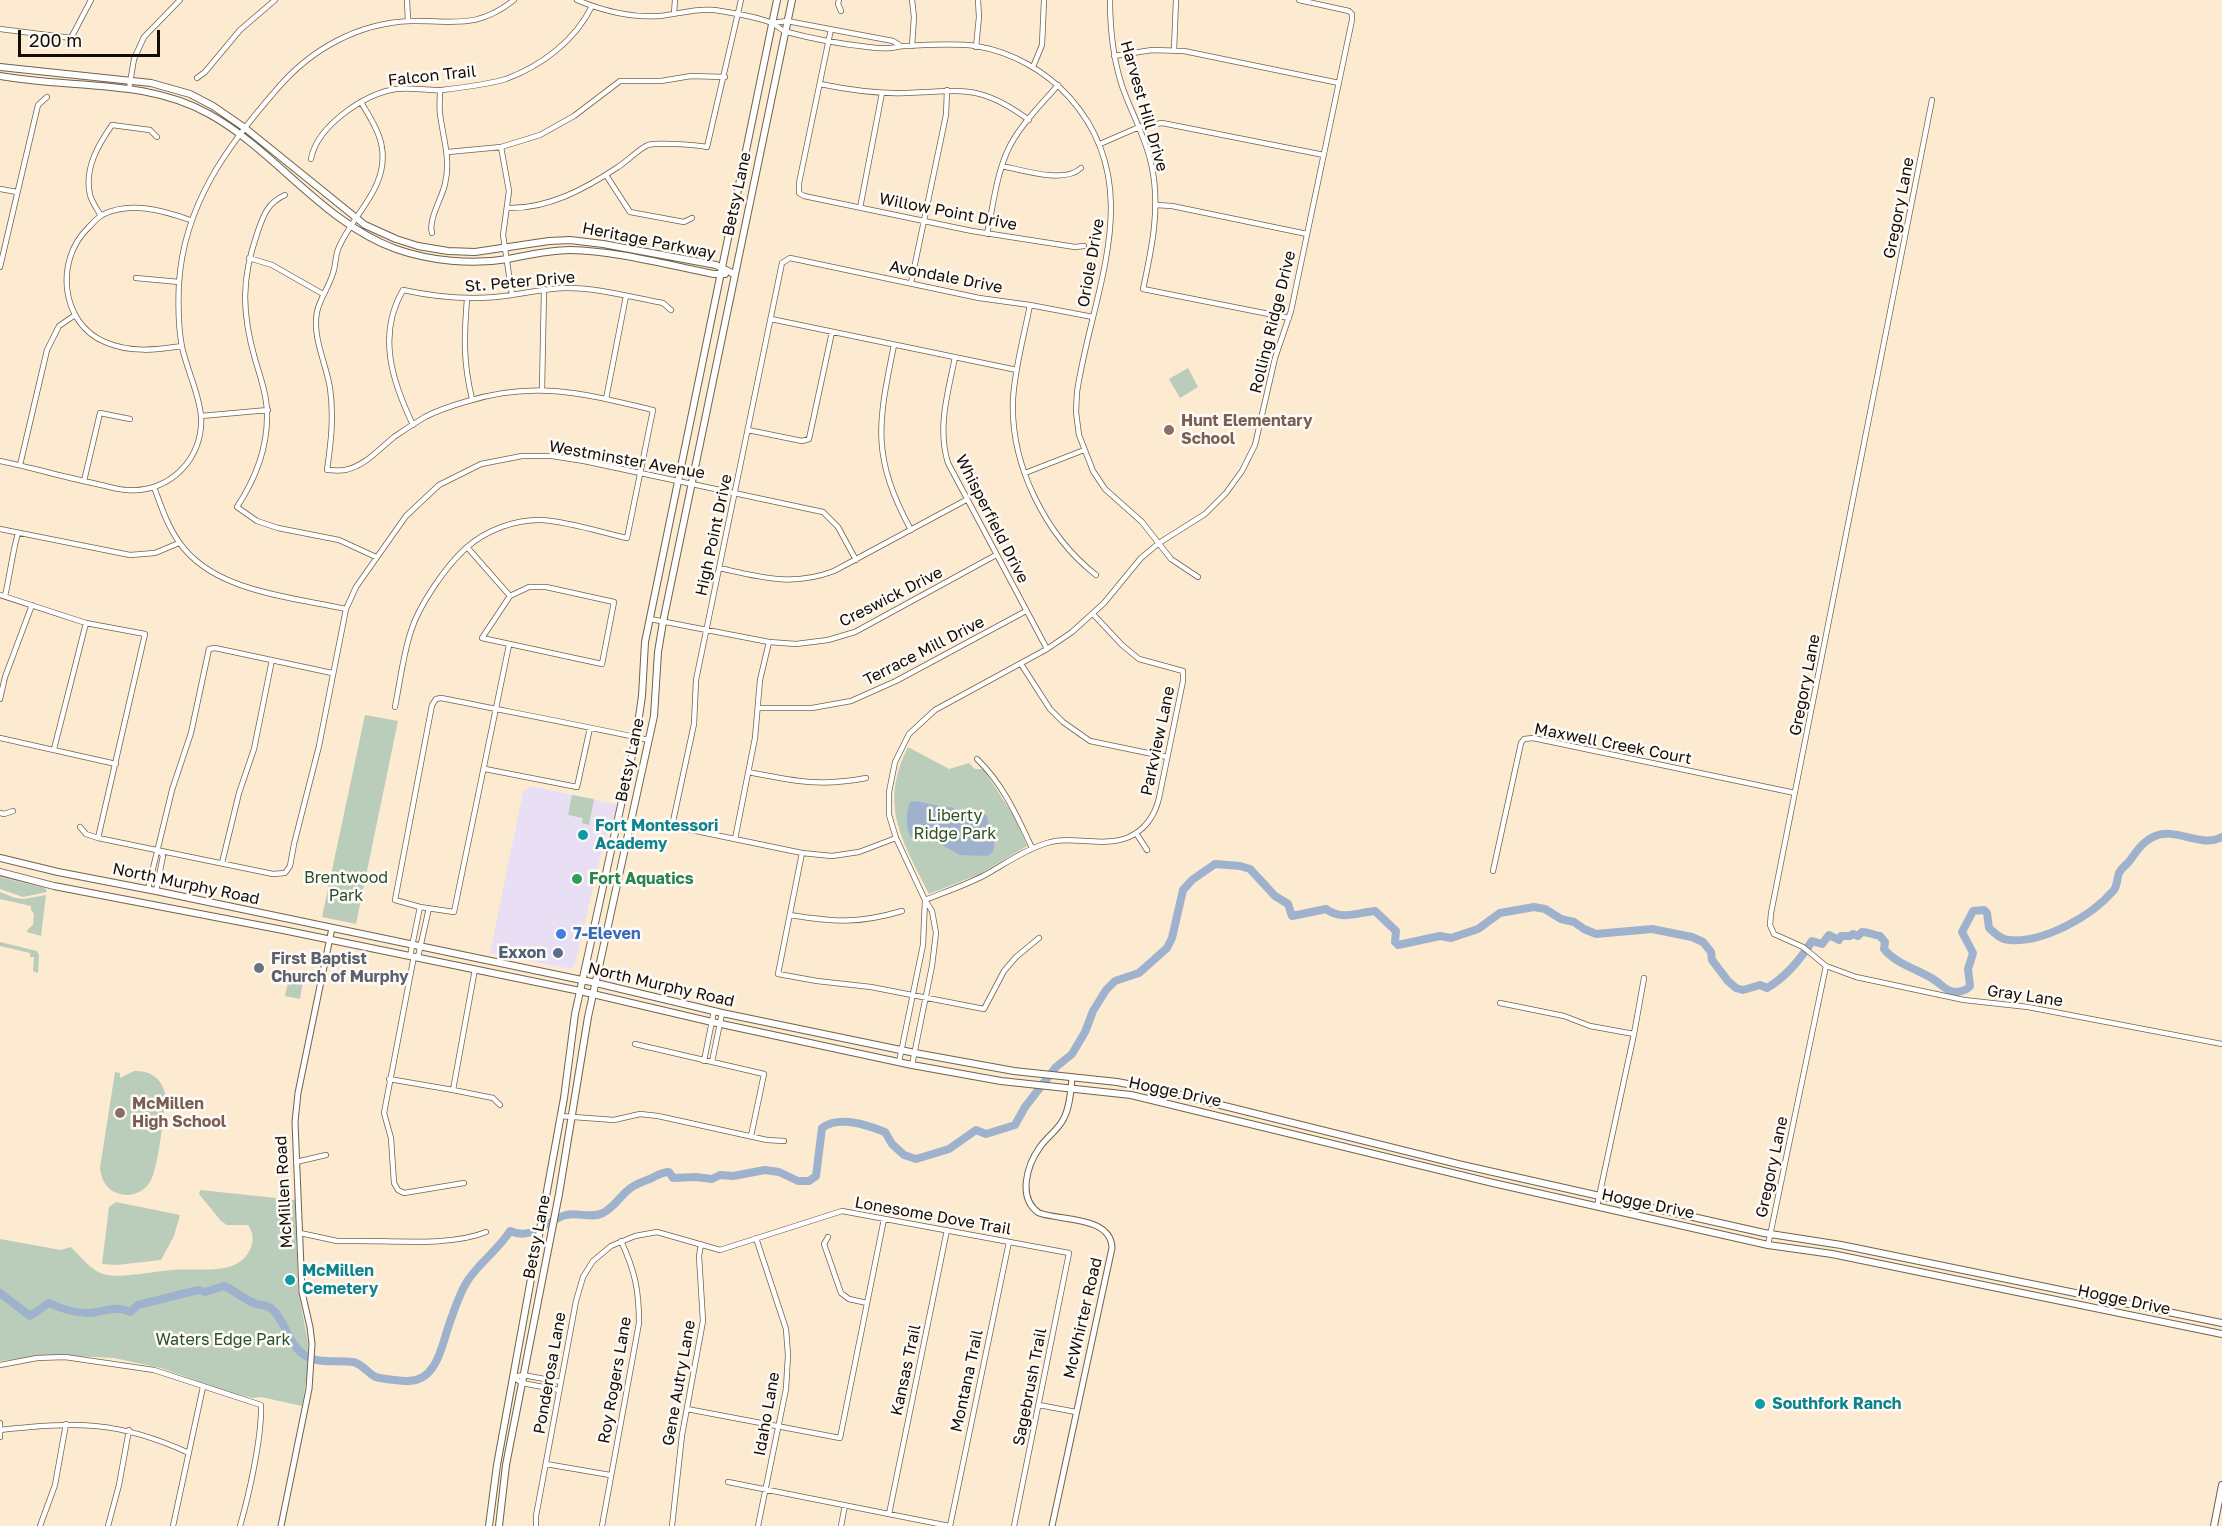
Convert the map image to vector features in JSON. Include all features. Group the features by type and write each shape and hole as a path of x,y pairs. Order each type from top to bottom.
{"main road":[{"name":"Betsy Lane","path":"489,1526 495,1474 560,1116 580,991 636,737 642,696 645,642 777,0"},
{"name":"Betsy Lane","path":"499,1526 506,1465 559,1194 593,994 654,716 658,652 663,622 792,0"},
{"name":"Heritage Parkway","path":"0,67 130,80 151,83 190,94 213,106 245,128 356,219 396,239 418,246 462,252 505,249 549,241 581,241 716,265 721,271"},
{"name":"Heritage Parkway","path":"0,76 129,89 169,97 207,112 239,135 351,226 394,248 434,259 467,261 506,259 551,250 592,251 735,274"},
{"path":"702,364 715,366"},
{"path":"616,825 629,828"},
{"name":"North Murphy Road","path":"0,858 596,983 722,1013 915,1053 1035,1074 1069,1077"},
{"name":"North Murphy Road","path":"0,872 54,886 330,939 580,991 912,1065 1001,1081 1071,1088"},
{"path":"598,905 611,908"},
{"name":"Hogge Drive","path":"1069,1077 1117,1082 1164,1091 1462,1165 1770,1234 1826,1242 2222,1323"},
{"name":"Hogge Drive","path":"1071,1088 1131,1095 1460,1175 1768,1245 1824,1253 2222,1334"},
{"path":"1293,1134 1296,1123"},
{"path":"1460,1175 1462,1165"},
{"path":"2214,1526 2222,1485"}],"street":[{"path":"0,29 72,38 91,0"},
{"path":"129,89 134,59 144,37 180,0"},
{"path":"407,0 408,21"},
{"path":"0,461 129,490 154,487 186,467 201,435 201,416 182,346 179,282 190,220 213,171 278,87 298,66 319,50 369,28 408,21 451,23 472,20 494,13 514,0"},
{"name":"Oriole Drive","path":"576,0 591,6 635,16 707,10 738,14 772,23 785,32 829,41 878,48 893,48 901,45"},
{"path":"674,14 675,0"},
{"path":"508,208 527,208 545,204 577,191 606,175 648,145 696,144 707,147 741,0"},
{"path":"839,0 841,11"},
{"path":"912,0 914,17 912,46"},
{"path":"976,46 978,0"},
{"path":"1033,67 1042,45 1044,0"},
{"name":"Harvest Hill Drive","path":"1110,0 1114,56 1122,85 1139,126 1151,164 1156,205 1143,290 1289,318"},
{"path":"1174,50 1176,0"},
{"name":"Rolling Ridge Drive","path":"912,1065 936,933 932,911 896,838 890,815 889,792 895,762 909,734 935,710 1021,664 1072,632 1093,614 1132,567 1159,543 1205,514 1226,493 1242,471 1259,432 1275,358 1289,318 1353,17 1349,11 1344,9 1299,0"},
{"path":"197,78 205,72 240,30 271,1"},
{"name":"Falcon Trail","path":"311,159 313,149 328,129 347,110 361,102 380,93 396,89 440,90 505,79 534,65 575,34 591,6"},
{"name":"Oriole Drive","path":"772,23 787,21 901,45 976,46 1009,55 1033,67 1058,85 1085,117 1100,144 1108,168 1112,208 1111,230 1078,386 1076,405 1079,435 1093,471 1105,489 1142,522 1177,564 1198,578"},
{"path":"831,29 820,84 848,90 882,93 947,90 974,92 994,98 1029,120"},
{"path":"1114,56 1152,50 1174,50 1339,83"},
{"path":"448,153 501,147 540,135 574,116 620,81 661,81 691,76 725,77"},
{"name":"Willow Point Drive","path":"820,84 799,183 799,193 807,197 987,234 1075,247 1084,246"},
{"path":"987,234 1002,166 1013,140 1058,85"},
{"path":"432,233 430,225 445,183 448,153 440,112 440,90"},
{"path":"911,283 947,110 947,90"},
{"path":"860,208 882,93"},
{"path":"0,267 38,105 47,97"},
{"name":"Gregory Lane","path":"1768,1245 1826,966 1803,947 1776,936 1770,925 1772,907 1932,100"},
{"path":"361,102 382,147 382,170 375,189 338,248 333,274 317,313 317,330 330,387 332,416 332,442 327,470 345,471 361,465 396,436 427,416 472,399 519,390 577,392 654,410 627,538 542,520 500,527 467,547 436,585 417,615 410,632 395,706"},
{"path":"1100,144 1139,126 1153,123 1173,124 1324,155"},
{"path":"100,216 90,195 90,173 97,147 102,139 112,125 150,130 157,136"},
{"path":"501,147 509,191 508,208 503,220 512,295"},
{"path":"1002,166 1041,174 1059,175 1075,173 1081,168"},
{"path":"606,175 630,212 684,222 692,218"},
{"path":"0,189 17,192"},
{"path":"285,195 273,201 261,224 249,258 244,296 247,331 268,410 267,434 260,464 237,507 256,521 278,528 339,540 376,557"},
{"path":"1156,205 1172,206 1307,234"},
{"path":"182,346 152,351 123,348 103,342 84,328 75,315 68,297 65,278 69,257 75,244 100,216 120,210 143,208 165,211 190,220"},
{"path":"249,258 272,265 323,294"},
{"name":"High Point Drive","path":"735,839 672,826 693,724 696,681 783,263 788,258 794,259"},
{"name":"Avondale Drive","path":"794,259 979,298 1093,317"},
{"path":"136,278 179,282"},
{"path":"542,390 544,289"},
{"name":"St. Peter Drive","path":"413,425 394,379 388,339 390,317 403,290 467,299 512,295 544,289 595,289 663,303 671,310"},
{"path":"606,399 626,296"},
{"path":"467,299 464,346 466,376 472,399"},
{"path":"1030,305 1013,402 1014,427 1025,473 1057,535 1096,575"},
{"path":"20,465 47,350 59,326 75,315"},
{"path":"771,319 1017,370"},
{"path":"748,430 807,441 810,437 832,332"},
{"path":"894,345 882,403 880,441 890,488 911,530"},
{"name":"Whisperfield Drive","path":"955,357 944,409 943,436 950,469 1047,649"},
{"path":"201,416 268,410"},
{"path":"84,481 100,413 130,419"},
{"path":"1025,473 1084,450"},
{"name":"Westminster Avenue","path":"222,863 273,873 285,873 290,866 319,746 346,609 356,587 406,516 439,485 481,464 522,456 552,456 679,480 823,512 838,527 856,560"},
{"path":"154,487 167,522 179,543 211,572 252,589 346,609"},
{"path":"719,568 795,581 823,575 856,560 966,500"},
{"path":"0,529 130,555 154,554 179,543"},
{"path":"18,533 3,595 86,623 145,634 98,838"},
{"path":"467,547 510,596"},
{"name":"Creswick Drive","path":"650,619 769,642 796,644 828,640 855,632 996,555"},
{"path":"529,587 546,587 614,602 602,664 482,638 510,596 529,587"},
{"path":"0,699 5,677 32,605"},
{"name":"Terrace Mill Drive","path":"758,708 812,708 851,700 896,681 1026,611"},
{"name":"Parkview Lane","path":"1093,614 1122,645 1139,659 1183,671 1160,798 1154,814 1136,833"},
{"path":"54,749 86,623"},
{"path":"769,642 760,680 748,772 735,839 802,853 832,856 859,852 896,838"},
{"path":"509,645 496,709 485,769 454,912 420,907 395,900 432,705 436,699 441,698 496,709 590,728 636,737 649,740"},
{"path":"148,889 172,790 191,733 209,649 215,648 332,673"},
{"path":"80,827 86,834 98,838 222,863 239,793 254,749 272,660"},
{"path":"1021,664 1050,709 1063,722 1090,741 1167,757"},
{"path":"485,769 577,787 590,728"},
{"path":"0,738 116,764"},
{"name":"Maxwell Creek Court","path":"1493,871 1521,743 1524,739 1533,738 1795,793"},
{"path":"977,759 986,767 1010,801 1032,848"},
{"path":"748,772 824,784 866,778"},
{"path":"0,813 13,811"},
{"path":"925,900 982,876 1032,848 1054,841 1117,840 1136,833 1147,850"},
{"path":"156,891 163,855 159,850"},
{"path":"802,853 777,974 925,997 984,1009 1004,970 1039,938"},
{"name":"Rolling Ridge Drive","path":"899,1062 923,945 925,900"},
{"path":"420,907 412,945 414,956 384,1113 392,1138 395,1188 404,1193 464,1183"},
{"path":"414,956 420,947 429,908"},
{"path":"790,915 851,922 875,919 902,911"},
{"name":"McMillen Road","path":"281,1526 308,1396 312,1344 302,1292 295,1122 298,1093 332,928"},
{"name":"Gray Lane","path":"1826,966 1856,977 1964,1000 2028,1007 2222,1044"},
{"path":"453,1090 475,969"},
{"path":"1597,1206 1644,978"},
{"path":"1500,1003 1564,1016 1590,1026 1634,1034"},
{"path":"704,1061 714,1011"},
{"path":"712,1062 722,1013"},
{"path":"634,1044 764,1074 751,1136"},
{"name":"McWhirter Road","path":"1052,1526 1112,1253 1112,1240 1107,1231 1097,1225 1039,1213 1031,1207 1026,1193 1035,1156 1065,1117 1071,1088 1069,1077"},
{"path":"390,1079 493,1098 500,1105"},
{"path":"560,1116 614,1120 640,1114 658,1116 784,1141"},
{"path":"296,1162 326,1155"},
{"name":"Lonesome Dove Trail","path":"621,1241 657,1232 720,1250 842,1211 1069,1253"},
{"path":"687,1409 840,1438 884,1219"},
{"name":"Kansas Trail","path":"888,1514 947,1230"},
{"path":"300,1233 337,1240 378,1241 464,1239 486,1232"},
{"path":"828,1236 824,1244 841,1293 849,1299 867,1303"},
{"name":"Idaho Lane","path":"756,1239 786,1329 788,1355 786,1389 758,1526"},
{"name":"Ponderosa Lane","path":"536,1526 559,1390 576,1301 583,1277 593,1261 621,1241"},
{"name":"Roy Rogers Lane","path":"602,1526 639,1323 639,1293 631,1263 621,1241"},
{"name":"Montana Trail","path":"949,1526 1009,1242"},
{"name":"Gene Autry Lane","path":"672,1526 675,1481 703,1321 699,1256 701,1244"},
{"name":"Sagebrush Trail","path":"1014,1526 1069,1253"},
{"path":"0,1365 37,1358 65,1358 154,1370 261,1405 254,1459 240,1526"},
{"path":"513,1377 524,1375 561,1382"},
{"path":"513,1377 522,1383 559,1390"},
{"path":"173,1526 203,1387"},
{"path":"1039,1405 1076,1412"},
{"path":"0,1423 0,1437"},
{"path":"0,1430 66,1424 95,1424 129,1430 159,1439 189,1453"},
{"path":"40,1526 53,1493 66,1424"},
{"path":"108,1526 119,1485 129,1430"},
{"path":"546,1464 610,1475"},
{"path":"728,1482 949,1526"},
{"path":"841,1526 845,1505"}],"shaded area":[{"path":"531,786 618,805 604,842 575,964 571,969 490,953 523,792"}],"green space":[{"path":"1188,368 1198,387 1180,398 1169,379"},
{"name":"Brentwood Park","path":"365,715 398,721 356,924 322,917"},
{"name":"Liberty Ridge Park","path":"908,747 949,769 969,763 975,769 983,769 1014,816 1027,846 980,874 929,894 903,840 895,805 895,787 899,768"},
{"path":"572,795 594,799 589,825 582,823 583,818 568,815"},
{"path":"0,877 45,888 47,892 23,897 0,889"},
{"path":"0,892 24,899 46,895 41,936 27,932 33,925 34,914 31,906 0,899"},
{"path":"0,942 37,951 39,955 38,973 33,971 34,957 30,957 30,953 0,946"},
{"path":"289,978 303,981 300,999 285,996"},
{"path":"134,1071 141,1071 157,1078 166,1100 153,1176 144,1189 135,1194 126,1195 117,1193 107,1186 100,1168 115,1072 120,1073 120,1078"},
{"name":"Waters Edge Park","path":"200,1190 295,1200 298,1289 308,1343 307,1375 302,1406 231,1393 161,1368 114,1358 55,1355 0,1361 0,1239 61,1250 71,1247 97,1271 113,1276 172,1270 217,1269 238,1263 251,1247 253,1238 250,1228 248,1225 227,1225 221,1221 199,1194"},
{"path":"116,1202 180,1215 174,1236 161,1260 117,1265 102,1264 109,1207"}],"water":[{"path":"910,802 952,807 959,812 984,814 994,834 993,852 987,856 960,855 933,840 912,838 907,826 907,816"}],"waterway":[{"path":"0,1293 30,1316 49,1303 79,1312 91,1313 117,1309 130,1312 138,1305 224,1286 256,1304 271,1308 294,1345 309,1358 321,1361 353,1362 379,1378 405,1381 418,1379 426,1375 437,1359 458,1300 468,1280 510,1231 533,1232 566,1215 603,1213 633,1187 667,1172 673,1178 712,1179 720,1175 733,1176 765,1170 779,1172 798,1181 809,1181 816,1176 822,1128 836,1122 853,1122 885,1132 892,1144 904,1155 916,1159 949,1149 976,1130 986,1134 1015,1125 1025,1107 1056,1067 1072,1054 1106,990 1115,981 1139,973 1167,948 1172,938 1183,890 1192,880 1215,864 1250,869 1275,896 1288,904 1292,916 1326,909 1338,915 1375,911 1396,931 1395,942 1398,945 1440,936 1451,938 1478,929 1500,913 1534,907 1545,909 1561,919 1574,922 1596,934 1652,929 1692,937 1703,942 1711,952 1712,960 1728,981 1736,988 1743,990 1760,985 1767,988 1774,984 1803,955 1812,941 1822,944 1829,935 1839,940 1841,936 1853,934 1858,936 1864,932 1880,936 1885,942 1884,949 1894,959 1933,979 1948,990 1957,992 1970,986 1968,969 1973,953 1962,932 1973,911 1984,910 1987,913 1989,928 2003,939 2022,940 2051,933 2093,910 2104,900 2115,888 2119,873 2149,839 2166,834 2198,840 2214,840 2222,837"}],"place":[{"name":"Hunt Elementary School","path":"1169,430"},
{"name":"Fort Montessori Academy","path":"583,835"},
{"name":"Fort Aquatics","path":"577,879"},
{"name":"7-Eleven","path":"561,934"},
{"name":"Exxon","path":"558,953"},
{"name":"First Baptist Church of Murphy","path":"259,968"},
{"name":"McMillen High School","path":"120,1113"},
{"name":"McMillen Cemetery","path":"290,1280"},
{"name":"Southfork Ranch","path":"1760,1404"}]}
